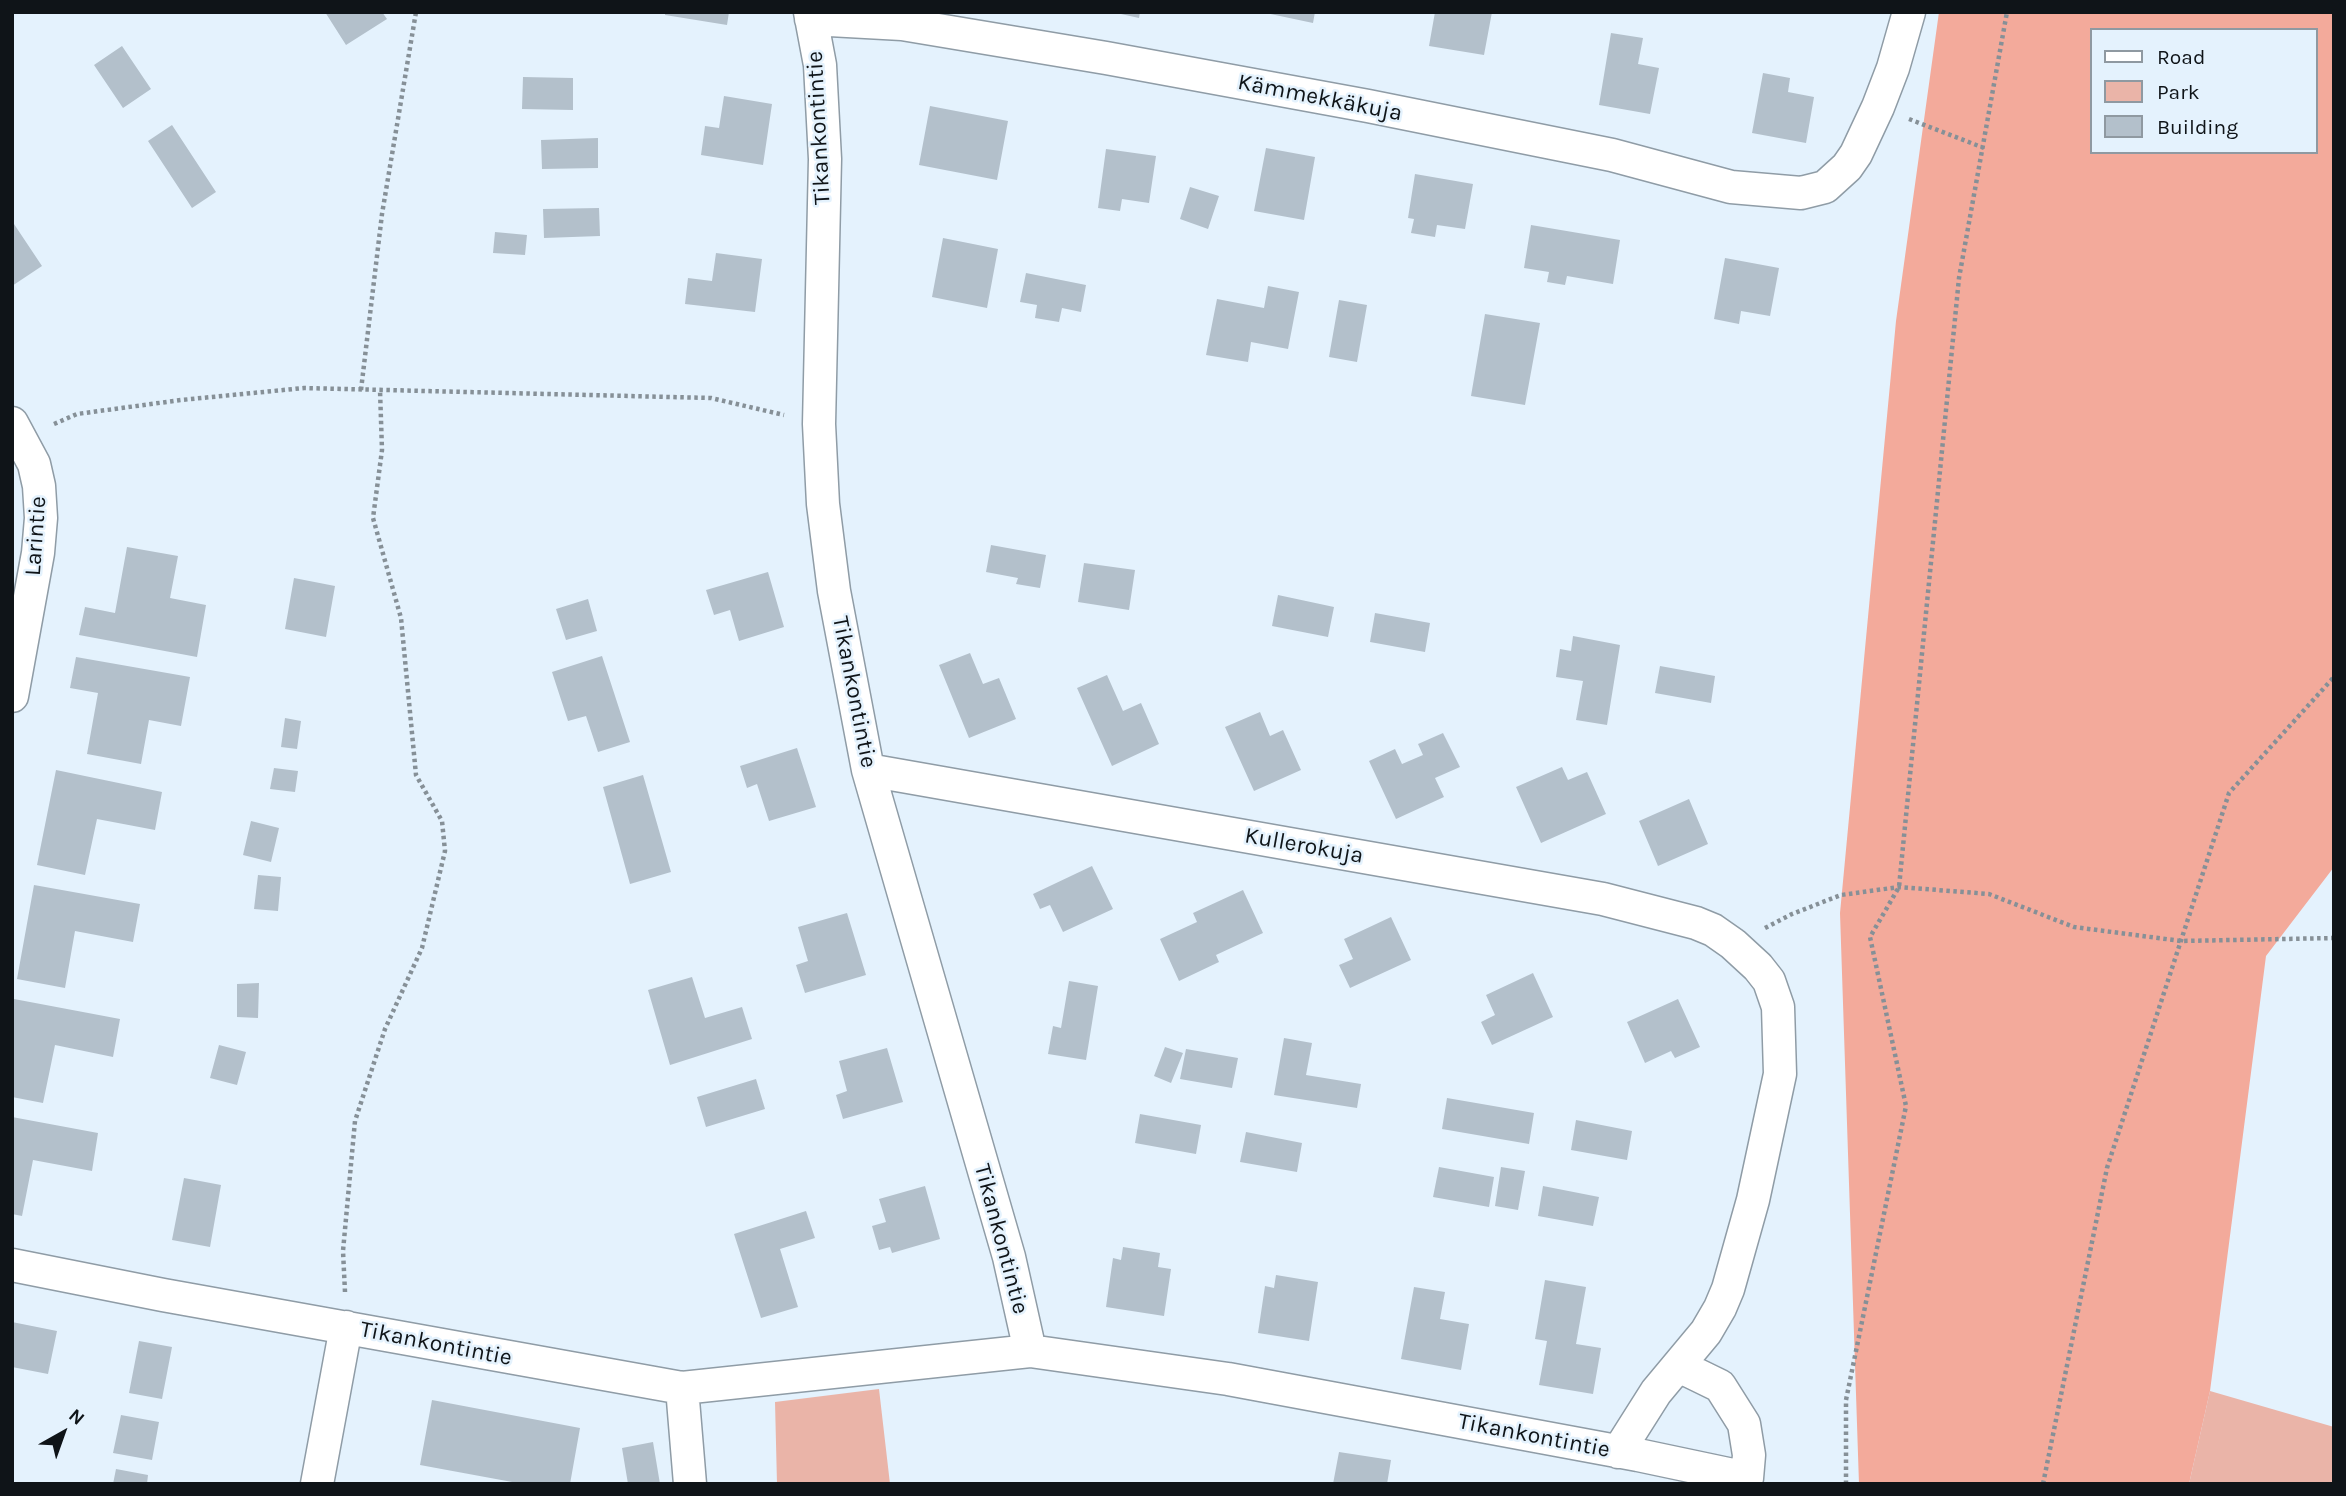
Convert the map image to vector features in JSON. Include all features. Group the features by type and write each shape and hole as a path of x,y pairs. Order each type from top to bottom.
{"street":[{"path":"1878,107 1894,68 1909,12"},
{"name":"Kämmekkäkuja","path":"810,16 902,24 1143,65 1368,106 1612,155 1731,187 1801,193 1825,187 1847,167 1878,107"},
{"name":"Tikankontintie","path":"810,16 820,65 825,159 819,424 823,504 833,578 867,770 1009,1257 1030,1351"},
{"name":"Larintie","path":"12,696 38,553 41,517 40,486 34,464 17,430"},
{"name":"Kullerokuja","path":"867,770 1603,899 1696,923 1713,930 1733,944 1769,981 1778,1007 1780,1074 1752,1200 1728,1289 1720,1308 1706,1332 1644,1408 1618,1452"},
{"name":"Tikankontintie","path":"12,1265 163,1295 682,1388 1030,1351 1228,1379 1747,1478 1749,1455 1744,1424 1720,1386 1679,1366"},
{"path":"317,1484 346,1327"},
{"path":"682,1388 690,1484"}],"path":[{"path":"361,390 382,214 416,12"},
{"path":"1846,1484 1846,1400 1906,1106 1870,937 1899,887 1959,278 2007,12"},
{"path":"1878,107 1984,148"},
{"path":"17,430 77,414 304,388 711,398 819,424"},
{"path":"346,1327 343,1251 355,1121 385,1029 422,948 445,851 442,821 416,775 401,618 373,518 382,450 380,390"},
{"path":"2043,1484 2106,1168 2229,793 2334,677"},
{"path":"1733,944 1793,914 1841,895 1899,887 1989,894 2074,927 2181,941 2334,938"}],"green space":[{"path":"879,1389 890,1484 777,1484 775,1402"},
{"path":"2210,1391 2334,1427 2334,1484 2189,1484"}],"shaded area":[{"path":"1939,12 2334,12 2334,867 2266,956 2210,1391 2189,1484 1859,1484 1840,913 1896,321"}],"building":[{"path":"325,12 382,12 387,19 346,45"},
{"path":"665,12 729,12 727,25 665,15"},
{"path":"1112,12 1140,12 1139,18"},
{"path":"1261,12 1315,12 1313,23"},
{"path":"1435,12 1492,12 1484,55 1429,46"},
{"path":"1611,33 1643,38 1638,64 1659,68 1650,114 1599,105"},
{"path":"122,46 151,89 123,108 94,65"},
{"path":"1763,73 1790,78 1788,92 1814,97 1806,143 1752,133"},
{"path":"523,77 573,78 573,110 522,109"},
{"path":"724,96 772,104 763,165 701,155 705,126 719,128"},
{"path":"930,106 1008,121 997,180 919,165"},
{"path":"172,125 216,192 192,208 148,141"},
{"path":"598,138 598,168 542,169 541,140"},
{"path":"1266,148 1315,157 1304,220 1254,211"},
{"path":"1106,149 1156,156 1149,203 1122,199 1120,211 1098,208"},
{"path":"1415,174 1473,184 1465,229 1437,225 1435,237 1411,233 1414,219 1408,218"},
{"path":"1190,187 1219,196 1208,229 1180,219"},
{"path":"599,208 600,236 544,238 543,209"},
{"path":"14,224 42,266 12,286 12,225"},
{"path":"1531,225 1620,240 1613,284 1567,276 1565,285 1547,282 1549,272 1524,268"},
{"path":"495,232 527,235 525,255 493,253"},
{"path":"943,238 998,249 987,308 932,297"},
{"path":"716,253 762,259 755,312 685,304 688,278 712,281"},
{"path":"1725,258 1779,268 1770,316 1741,311 1739,324 1714,319"},
{"path":"1026,273 1086,285 1081,312 1062,308 1059,322 1035,318 1037,305 1020,302"},
{"path":"1268,286 1299,292 1288,349 1251,342 1248,362 1206,355 1217,299 1264,308"},
{"path":"1339,300 1367,305 1357,362 1329,357"},
{"path":"1485,314 1540,323 1525,405 1471,396"},
{"path":"991,545 1046,555 1040,588 1016,584 1018,578 986,572"},
{"path":"127,547 178,556 170,598 206,605 197,657 79,635 85,607 115,613"},
{"path":"1084,563 1135,570 1129,610 1078,602"},
{"path":"768,572 784,627 739,641 730,610 714,615 706,590"},
{"path":"294,578 335,586 326,637 285,629"},
{"path":"1278,595 1334,607 1328,637 1272,626"},
{"path":"588,599 597,631 566,640 556,609"},
{"path":"1375,613 1430,623 1425,652 1370,642"},
{"path":"1573,636 1620,645 1607,725 1576,720 1583,681 1556,677 1560,649 1571,651"},
{"path":"970,653 983,684 999,678 1016,719 969,738 939,665"},
{"path":"602,656 630,742 598,752 586,716 568,721 552,672"},
{"path":"76,657 190,677 181,726 149,720 141,764 87,754 98,693 70,688"},
{"path":"1660,666 1715,676 1711,703 1655,693"},
{"path":"1107,675 1123,711 1141,703 1159,744 1112,766 1077,688"},
{"path":"1260,712 1270,736 1283,730 1301,770 1254,791 1225,727"},
{"path":"285,718 301,721 297,749 281,747"},
{"path":"1443,733 1460,767 1435,778 1444,797 1396,819 1369,761 1395,749 1402,764 1423,755 1418,744"},
{"path":"797,748 816,807 769,821 757,784 747,788 740,766"},
{"path":"1562,767 1568,780 1587,772 1606,814 1541,843 1516,787"},
{"path":"274,768 298,771 295,792 270,789"},
{"path":"56,770 162,792 155,830 97,819 85,875 37,865"},
{"path":"643,775 671,872 630,884 603,787"},
{"path":"1689,799 1708,844 1658,866 1639,821"},
{"path":"251,821 279,828 271,862 243,855"},
{"path":"1092,866 1113,909 1063,932 1050,905 1040,909 1033,894"},
{"path":"258,875 281,877 278,911 254,909"},
{"path":"34,885 140,904 133,942 75,931 65,988 17,979"},
{"path":"1243,890 1263,933 1216,955 1219,962 1179,981 1160,939 1197,922 1193,913"},
{"path":"847,913 866,975 805,993 796,965 808,961 798,927"},
{"path":"1391,917 1411,960 1350,988 1339,965 1353,959 1344,939"},
{"path":"1533,973 1553,1017 1492,1045 1481,1022 1495,1015 1486,995"},
{"path":"692,977 705,1018 742,1007 752,1039 670,1065 648,990"},
{"path":"1069,981 1098,986 1086,1060 1048,1054 1053,1026 1061,1028"},
{"path":"259,983 258,1018 237,1017 237,984"},
{"path":"14,999 120,1019 113,1057 55,1045 43,1103 12,1097"},
{"path":"1678,999 1700,1047 1675,1058 1671,1051 1645,1063 1627,1022"},
{"path":"1284,1038 1312,1043 1306,1075 1361,1084 1357,1108 1274,1095"},
{"path":"219,1045 246,1052 237,1085 210,1078"},
{"path":"1165,1047 1183,1053 1171,1083 1154,1076"},
{"path":"887,1048 903,1102 843,1119 836,1095 847,1091 839,1061"},
{"path":"1186,1049 1238,1058 1232,1088 1180,1079"},
{"path":"756,1079 765,1109 706,1127 697,1097"},
{"path":"1447,1098 1534,1113 1529,1144 1442,1129"},
{"path":"1140,1114 1201,1125 1196,1154 1135,1143"},
{"path":"12,1117 98,1133 92,1171 33,1160 22,1216 12,1214"},
{"path":"1576,1120 1632,1131 1627,1160 1571,1150"},
{"path":"1246,1132 1302,1143 1297,1172 1240,1162"},
{"path":"1439,1167 1494,1177 1489,1207 1433,1197"},
{"path":"1501,1167 1525,1171 1518,1210 1495,1206"},
{"path":"184,1178 221,1185 210,1247 172,1240"},
{"path":"925,1186 940,1239 892,1253 890,1247 879,1250 872,1226 886,1222 879,1199"},
{"path":"1543,1186 1599,1197 1593,1226 1538,1216"},
{"path":"806,1211 815,1238 780,1249 798,1307 761,1318 734,1234"},
{"path":"1123,1247 1160,1253 1158,1267 1171,1269 1164,1316 1106,1307 1113,1258 1121,1260"},
{"path":"1276,1275 1318,1282 1309,1341 1258,1333 1265,1286 1274,1288"},
{"path":"1545,1280 1586,1287 1576,1344 1601,1348 1593,1394 1539,1385 1547,1341 1535,1339"},
{"path":"1414,1287 1445,1292 1440,1319 1469,1324 1461,1370 1401,1359"},
{"path":"12,1322 57,1331 48,1374 12,1367"},
{"path":"139,1341 172,1347 162,1399 129,1393"},
{"path":"432,1400 580,1428 570,1484 523,1484 420,1465"},
{"path":"121,1415 159,1422 152,1460 113,1453"},
{"path":"653,1442 660,1484 628,1484 622,1448"},
{"path":"1339,1452 1391,1460 1387,1484 1333,1484"},
{"path":"116,1469 148,1475 147,1484 113,1484"}]}
